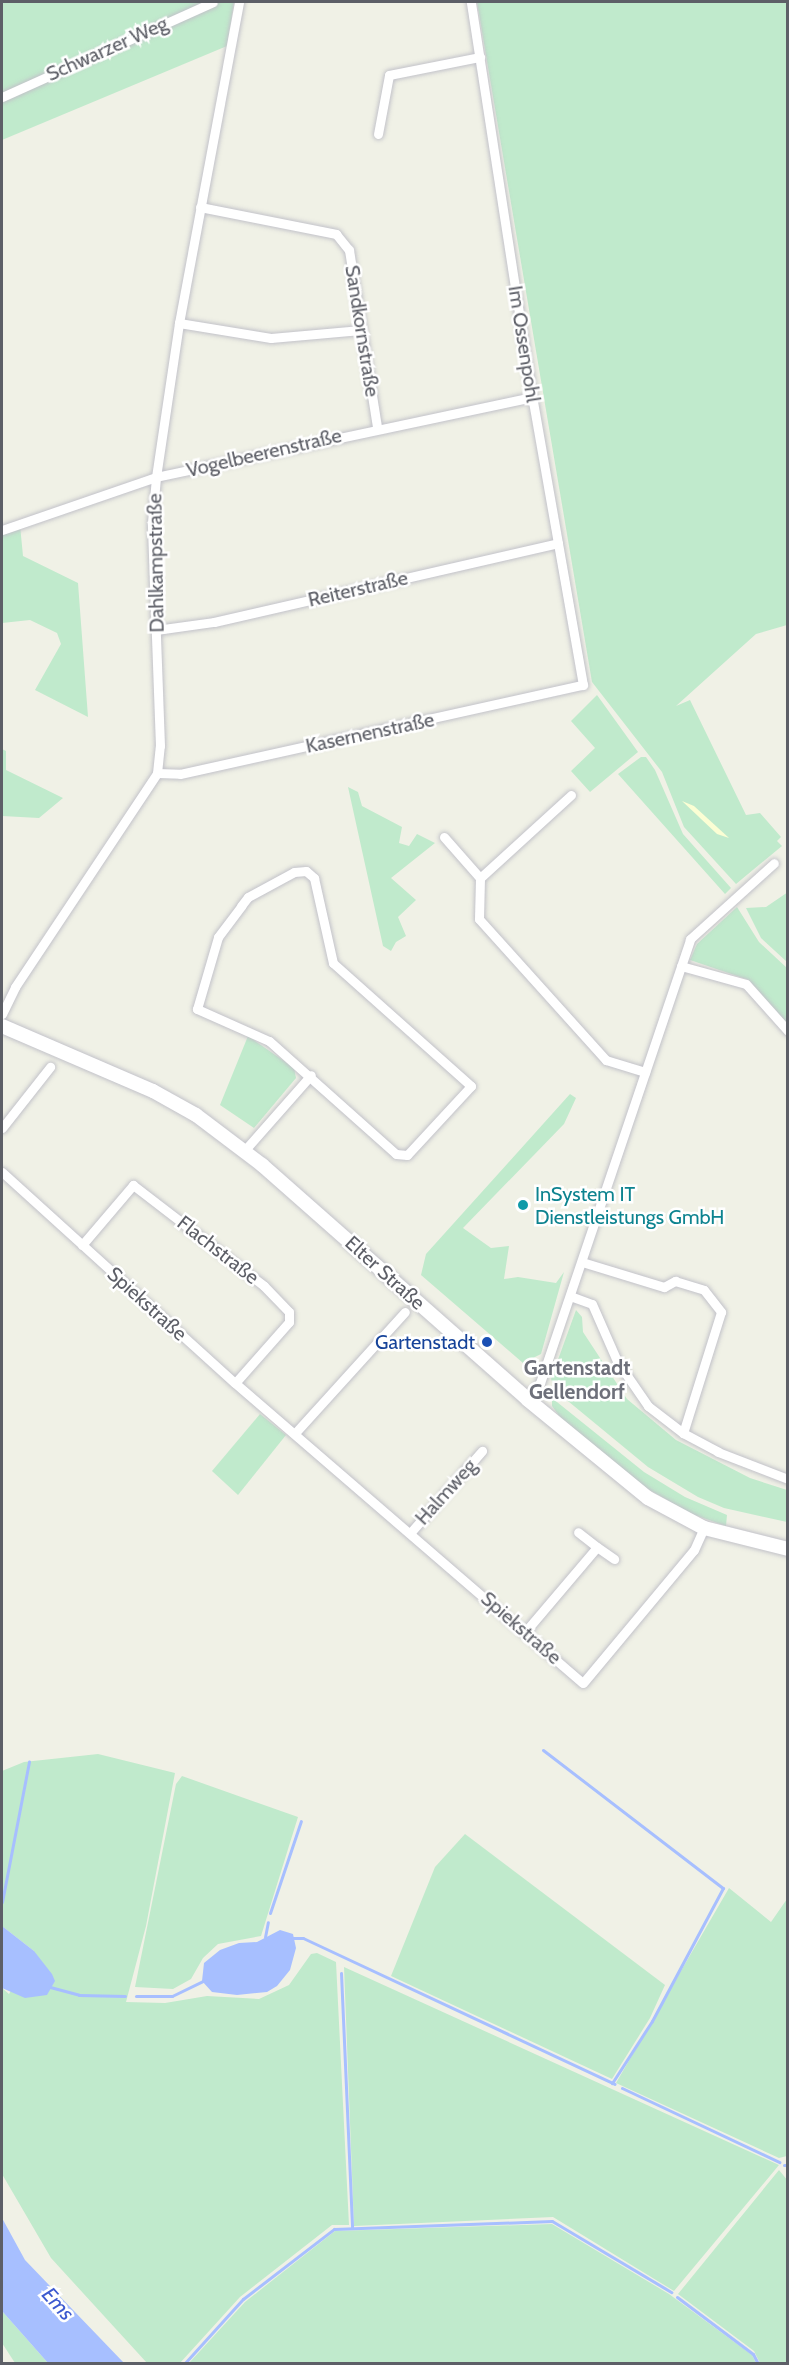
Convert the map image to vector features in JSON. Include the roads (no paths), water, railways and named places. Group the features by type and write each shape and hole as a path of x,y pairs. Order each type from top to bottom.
{"main road":[{"name":"Elter Straße","path":"2,1026 153,1091 196,1115 244,1151 527,1399 631,1486 667,1510 704,1528 788,1549"}],"street":[{"name":"Schwarzer Weg","path":"2,97 213,2"},
{"name":"Dahlkampstraße","path":"2,1014 15,987 157,773 160,746 152,523 156,477 179,323 239,2"},
{"name":"Im Ossenpohl","path":"471,2 532,397 583,684"},
{"path":"378,134 389,75 480,57"},
{"name":"Sandkornstraße","path":"200,207 336,234 349,250 377,428"},
{"path":"179,323 271,338 361,330"},
{"name":"Vogelbeerenstraße","path":"2,530 156,477 377,428 532,397"},
{"name":"Reiterstraße","path":"156,630 214,622 558,543"},
{"name":"Kasernenstraße","path":"157,773 180,774 583,684"},
{"path":"480,878 571,795"},
{"path":"444,837 480,878 479,919 606,1060 645,1072"},
{"path":"527,1399 540,1383 690,939 774,864"},
{"path":"306,871 314,878 333,963 471,1086 407,1155 396,1154 310,1075 269,1041 197,1009 218,938 248,897 285,877 306,871"},
{"path":"681,966 746,984 788,1031"},
{"path":"2,1128 50,1067"},
{"path":"244,1151 310,1075"},
{"name":"Spiekstraße","path":"2,1172 235,1383 296,1432 583,1683 694,1550 704,1528"},
{"name":"Flachstraße","path":"82,1245 133,1185 264,1286 289,1312 289,1322 235,1383"},
{"path":"582,1262 664,1287 675,1281 704,1290 721,1312 683,1433"},
{"path":"570,1296 592,1304 629,1382 648,1406 683,1433 718,1452 788,1479"},
{"path":"296,1432 405,1312"},
{"name":"Halmweg","path":"411,1532 482,1451"},
{"path":"578,1532 614,1559"},
{"path":"525,1632 597,1547"}],"water":[{"path":"2,1926 34,1951 52,1974 55,1981 47,1995 25,1998 2,1988"},
{"path":"280,1930 293,1934 296,1948 290,1970 277,1986 267,1992 237,1995 212,1992 202,1981 204,1963 220,1950 239,1943 257,1942"},
{"name":"Ems","path":"2,2218 25,2260 124,2363 48,2363 2,2311"}],"waterway":[{"path":"543,1750 723,1888 652,2021 612,2083"},
{"path":"2,1902 29,1762"},
{"path":"270,1913 301,1821"},
{"path":"265,1937 268,1922"},
{"path":"292,1938 303,1938 614,2084"},
{"path":"341,1973 352,2228"},
{"path":"136,1996 172,1996 205,1980"},
{"path":"50,1987 79,1995 125,1996"},
{"path":"622,2088 779,2162"},
{"path":"184,2364 243,2299 334,2229 552,2221 671,2292"},
{"path":"677,2297 753,2354 758,2364"}],"place":[{"name":"InSystem IT Dienstleistungs GmbH","path":"523,1205"},
{"name":"Gartenstadt","path":"487,1342"}],"district":[{"name":"Gartenstadt Gellendorf","path":"577,1380"}]}
